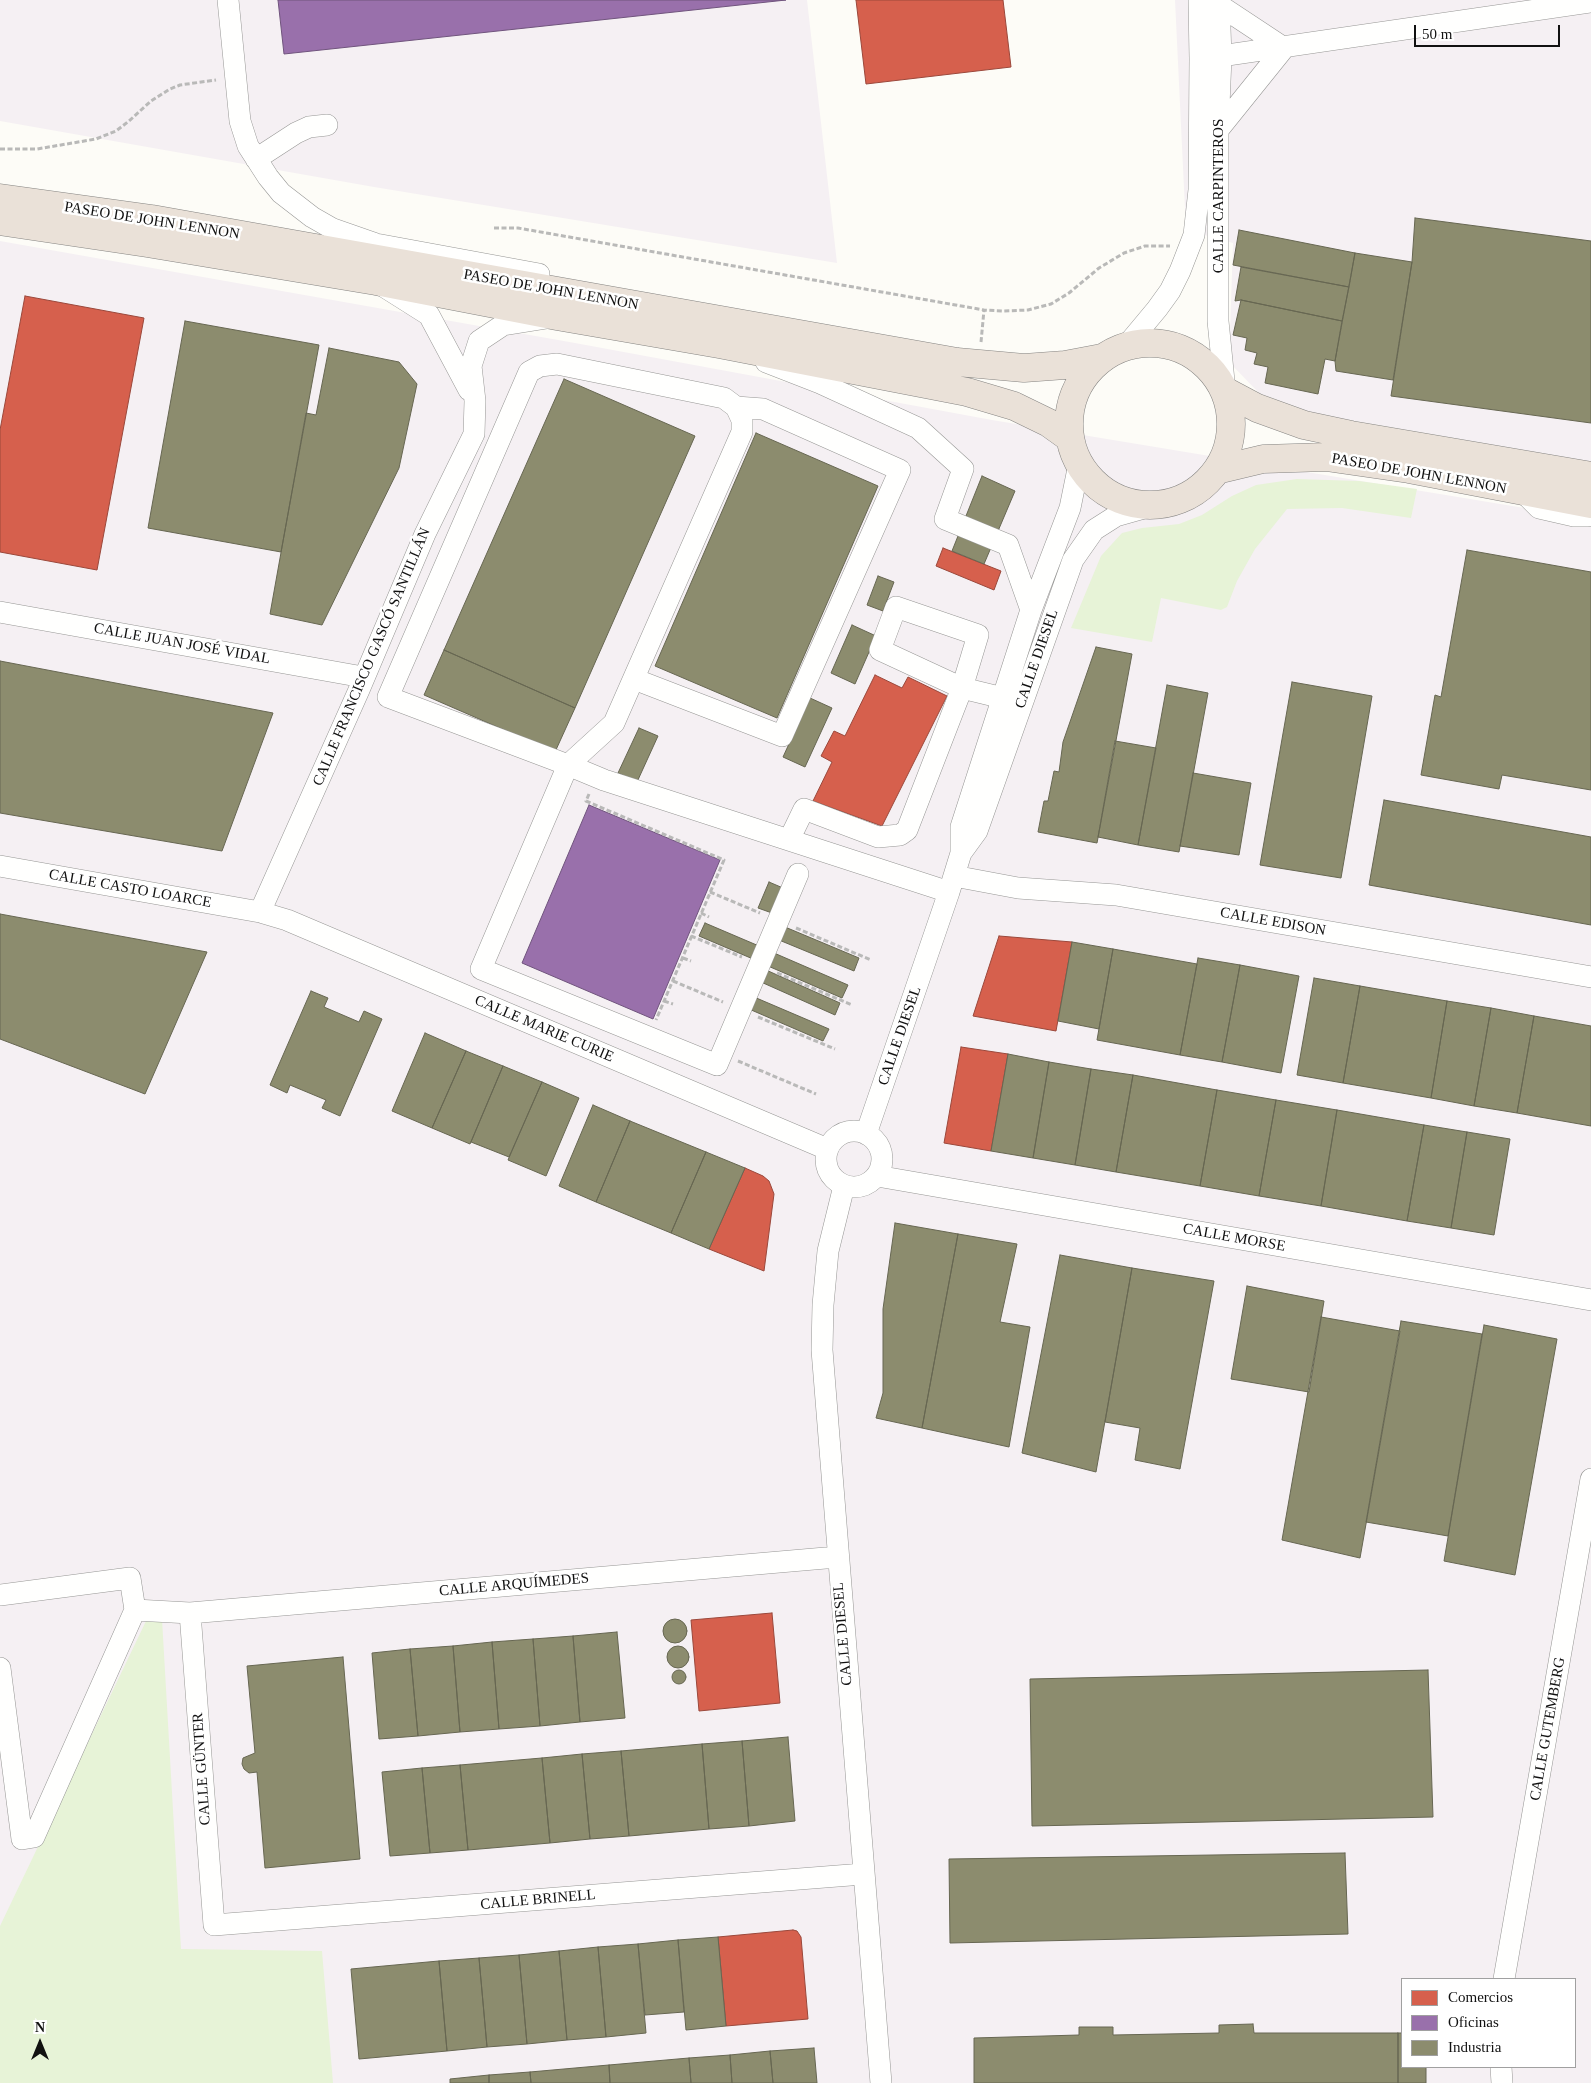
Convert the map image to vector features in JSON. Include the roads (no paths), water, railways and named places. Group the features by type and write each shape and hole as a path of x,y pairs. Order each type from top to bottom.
{"highway":[{"name":"PASEO DE JOHN LENNON","path":"0,198 376,281 968,392 1014,406 1049,423 1070,438"},
{"name":"PASEO DE JOHN LENNON","path":"0,222 149,231 683,314 957,362 1024,368 1065,365 1102,358"},
{"path":"1158,342 1183,349 1208,366 1225,391 1232,416 1231,438 1226,454 1218,470 1206,483 1190,494 1174,501 1156,505 1137,504 1119,499 1104,491 1079,464 1070,438 1068,418 1073,398 1084,375 1102,358 1127,345 1158,342"},
{"name":"PASEO DE JOHN LENNON","path":"1225,391 1257,408 1304,425 1361,437 1591,476"},
{"name":"PASEO DE JOHN LENNON","path":"1218,470 1263,459 1326,457 1410,469 1591,504"}],"street":[{"path":"228,0 240,121 248,146 282,193 312,217 348,235 376,244 583,282 683,314"},
{"path":"1212,2 1284,48"},
{"name":"CALLE CARPINTEROS","path":"1127,345 1170,290 1180,271 1194,235 1211,58 1212,2"},
{"path":"1211,58 1591,2"},
{"path":"1218,130 1284,48"},
{"name":"CALLE CARPINTEROS","path":"1211,58 1218,130 1218,321 1225,391"},
{"path":"256,159 296,133 309,127 327,125"},
{"path":"376,281 429,315 476,401"},
{"name":"CALLE FRANCISCO GASCÓ SANTILLÁN","path":"260,912 425,534 474,434 476,401 471,366 479,341 503,325 557,316"},
{"path":"719,344 820,382 918,428 963,469 945,519 1008,545 1032,610"},
{"name":"CALLE EDISON","path":"736,408 724,398 556,364 540,366 529,372 388,697 597,777 789,840 951,884 1116,895 1591,978"},
{"path":"634,679 782,736 900,470 763,410 736,408"},
{"path":"736,408 742,420 742,432 634,679 614,723 568,766 481,969 717,1065 798,874"},
{"name":"CALLE DIESEL","path":"866,1134 961,853 961,827 1032,610 1070,508 1079,464"},
{"path":"1522,492 1539,508 1574,516 1588,516 1591,514"},
{"name":"CALLE DIESEL","path":"961,853 977,831 1073,560 1094,530 1116,516 1156,505"},
{"path":"789,840 804,810 878,837 900,835 907,830 962,688 978,635 896,607 880,650 962,688 1003,698"},
{"name":"CALLE JUAN JOSÉ VIDAL","path":"0,612 363,677"},
{"name":"CALLE CASTO LOARCE","path":"0,866 260,912"},
{"name":"CALLE MARIE CURIE","path":"260,912 287,920 827,1149"},
{"path":"857,1131 866,1134 880,1148 882,1157 881,1167 877,1176 871,1182 853,1188 844,1186 834,1180 828,1171 825,1160 827,1149 832,1141 848,1132 857,1131"},
{"name":"CALLE MORSE","path":"877,1176 1591,1300"},
{"name":"CALLE DIESEL","path":"844,1186 828,1251 823,1305 822,1350 837,1557 881,2083"},
{"name":"CALLE GUTEMBERG","path":"1504,1978 1591,1479"},
{"name":"CALLE ARQUÍMEDES","path":"135,1610 190,1613 837,1557"},
{"path":"0,1595 130,1578 135,1610 34,1837 22,1839 0,1668"},
{"name":"CALLE GÜNTER","path":"190,1613 214,1926"},
{"name":"CALLE BRINELL","path":"214,1926 863,1874"},
{"path":"1501,2068 1502,2083"}]}
